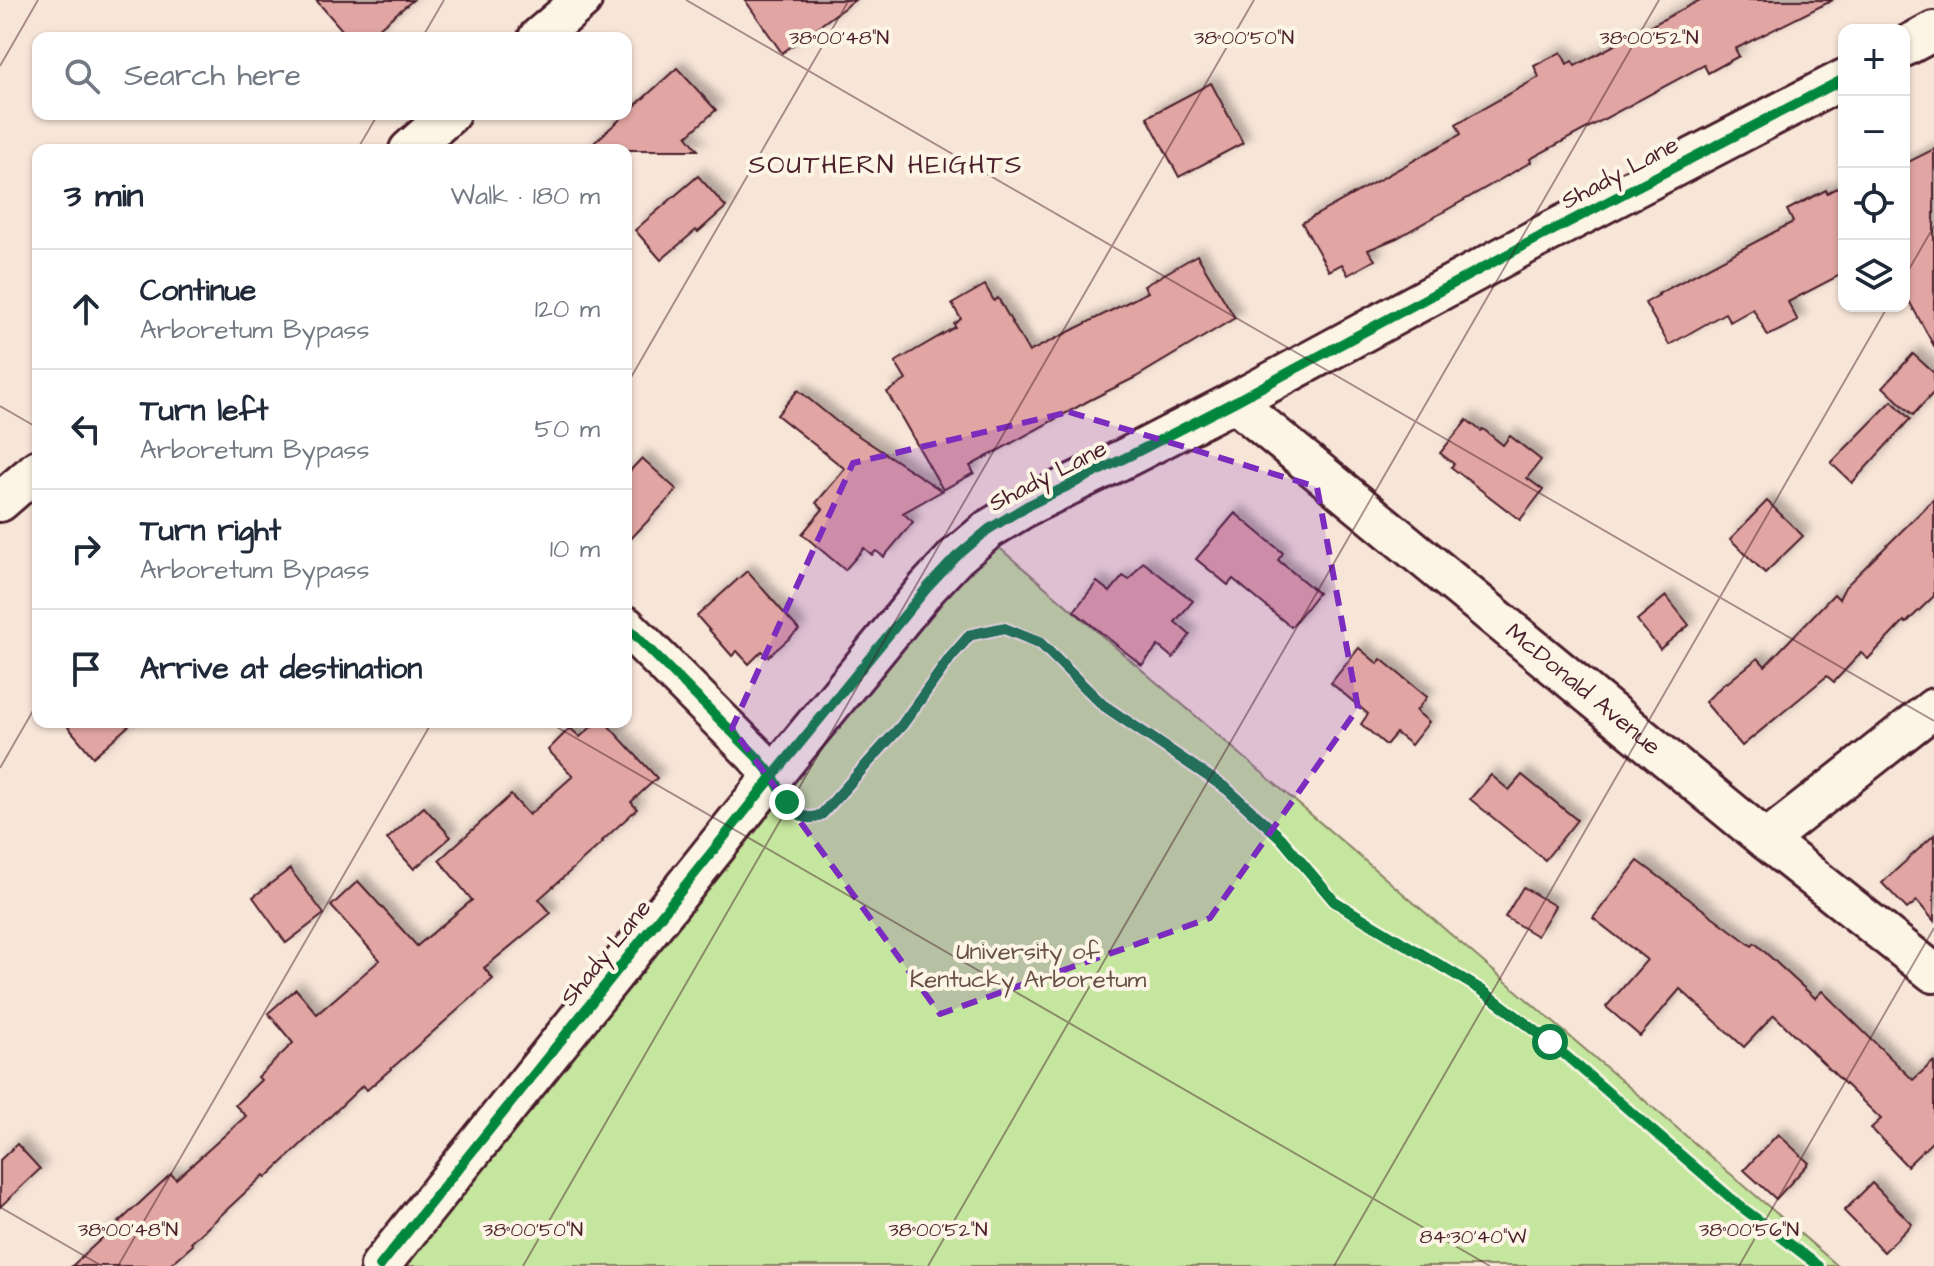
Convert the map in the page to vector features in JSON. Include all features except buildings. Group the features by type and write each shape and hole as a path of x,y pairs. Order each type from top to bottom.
{"street":[{"path":"545,32 582,0"},
{"path":"1910,44 1934,31"},
{"name":"Shady Lane","path":"380,1266 927,588 956,557 989,529 1027,506 1234,402 1536,239 1838,82"},
{"path":"416,144 443,120"},
{"name":"McDonald Avenue","path":"1234,402 1766,840 1934,973"},
{"path":"0,502 32,474"},
{"path":"632,632 773,776"},
{"path":"1766,840 1934,708"}],"highlighted area":[{"path":"1069,412 1317,487 1358,708 1210,918 940,1014 732,728 853,463"}],"green space":[{"name":"University of Kentucky Arboretum","path":"989,539 1838,1266 395,1266"}],"cycle path":[{"path":"380,1266 927,588 956,557 989,529 1027,506 1234,402 1536,239 1838,82"},
{"path":"632,632 757,757 792,808 805,817 822,814 902,725 970,635 1003,628 1040,643 1103,705 1227,789 1281,838 1334,901 1483,991 1550,1042 1740,1206 1819,1266"}],"district":[{"name":"SOUTHERN HEIGHTS","path":"886,165"}],"route":[{"path":"787,802 804,818 813,819 822,814 902,725 970,635 1003,628 1040,643 1103,705 1227,789 1281,838 1334,901 1483,991 1550,1042"}]}
